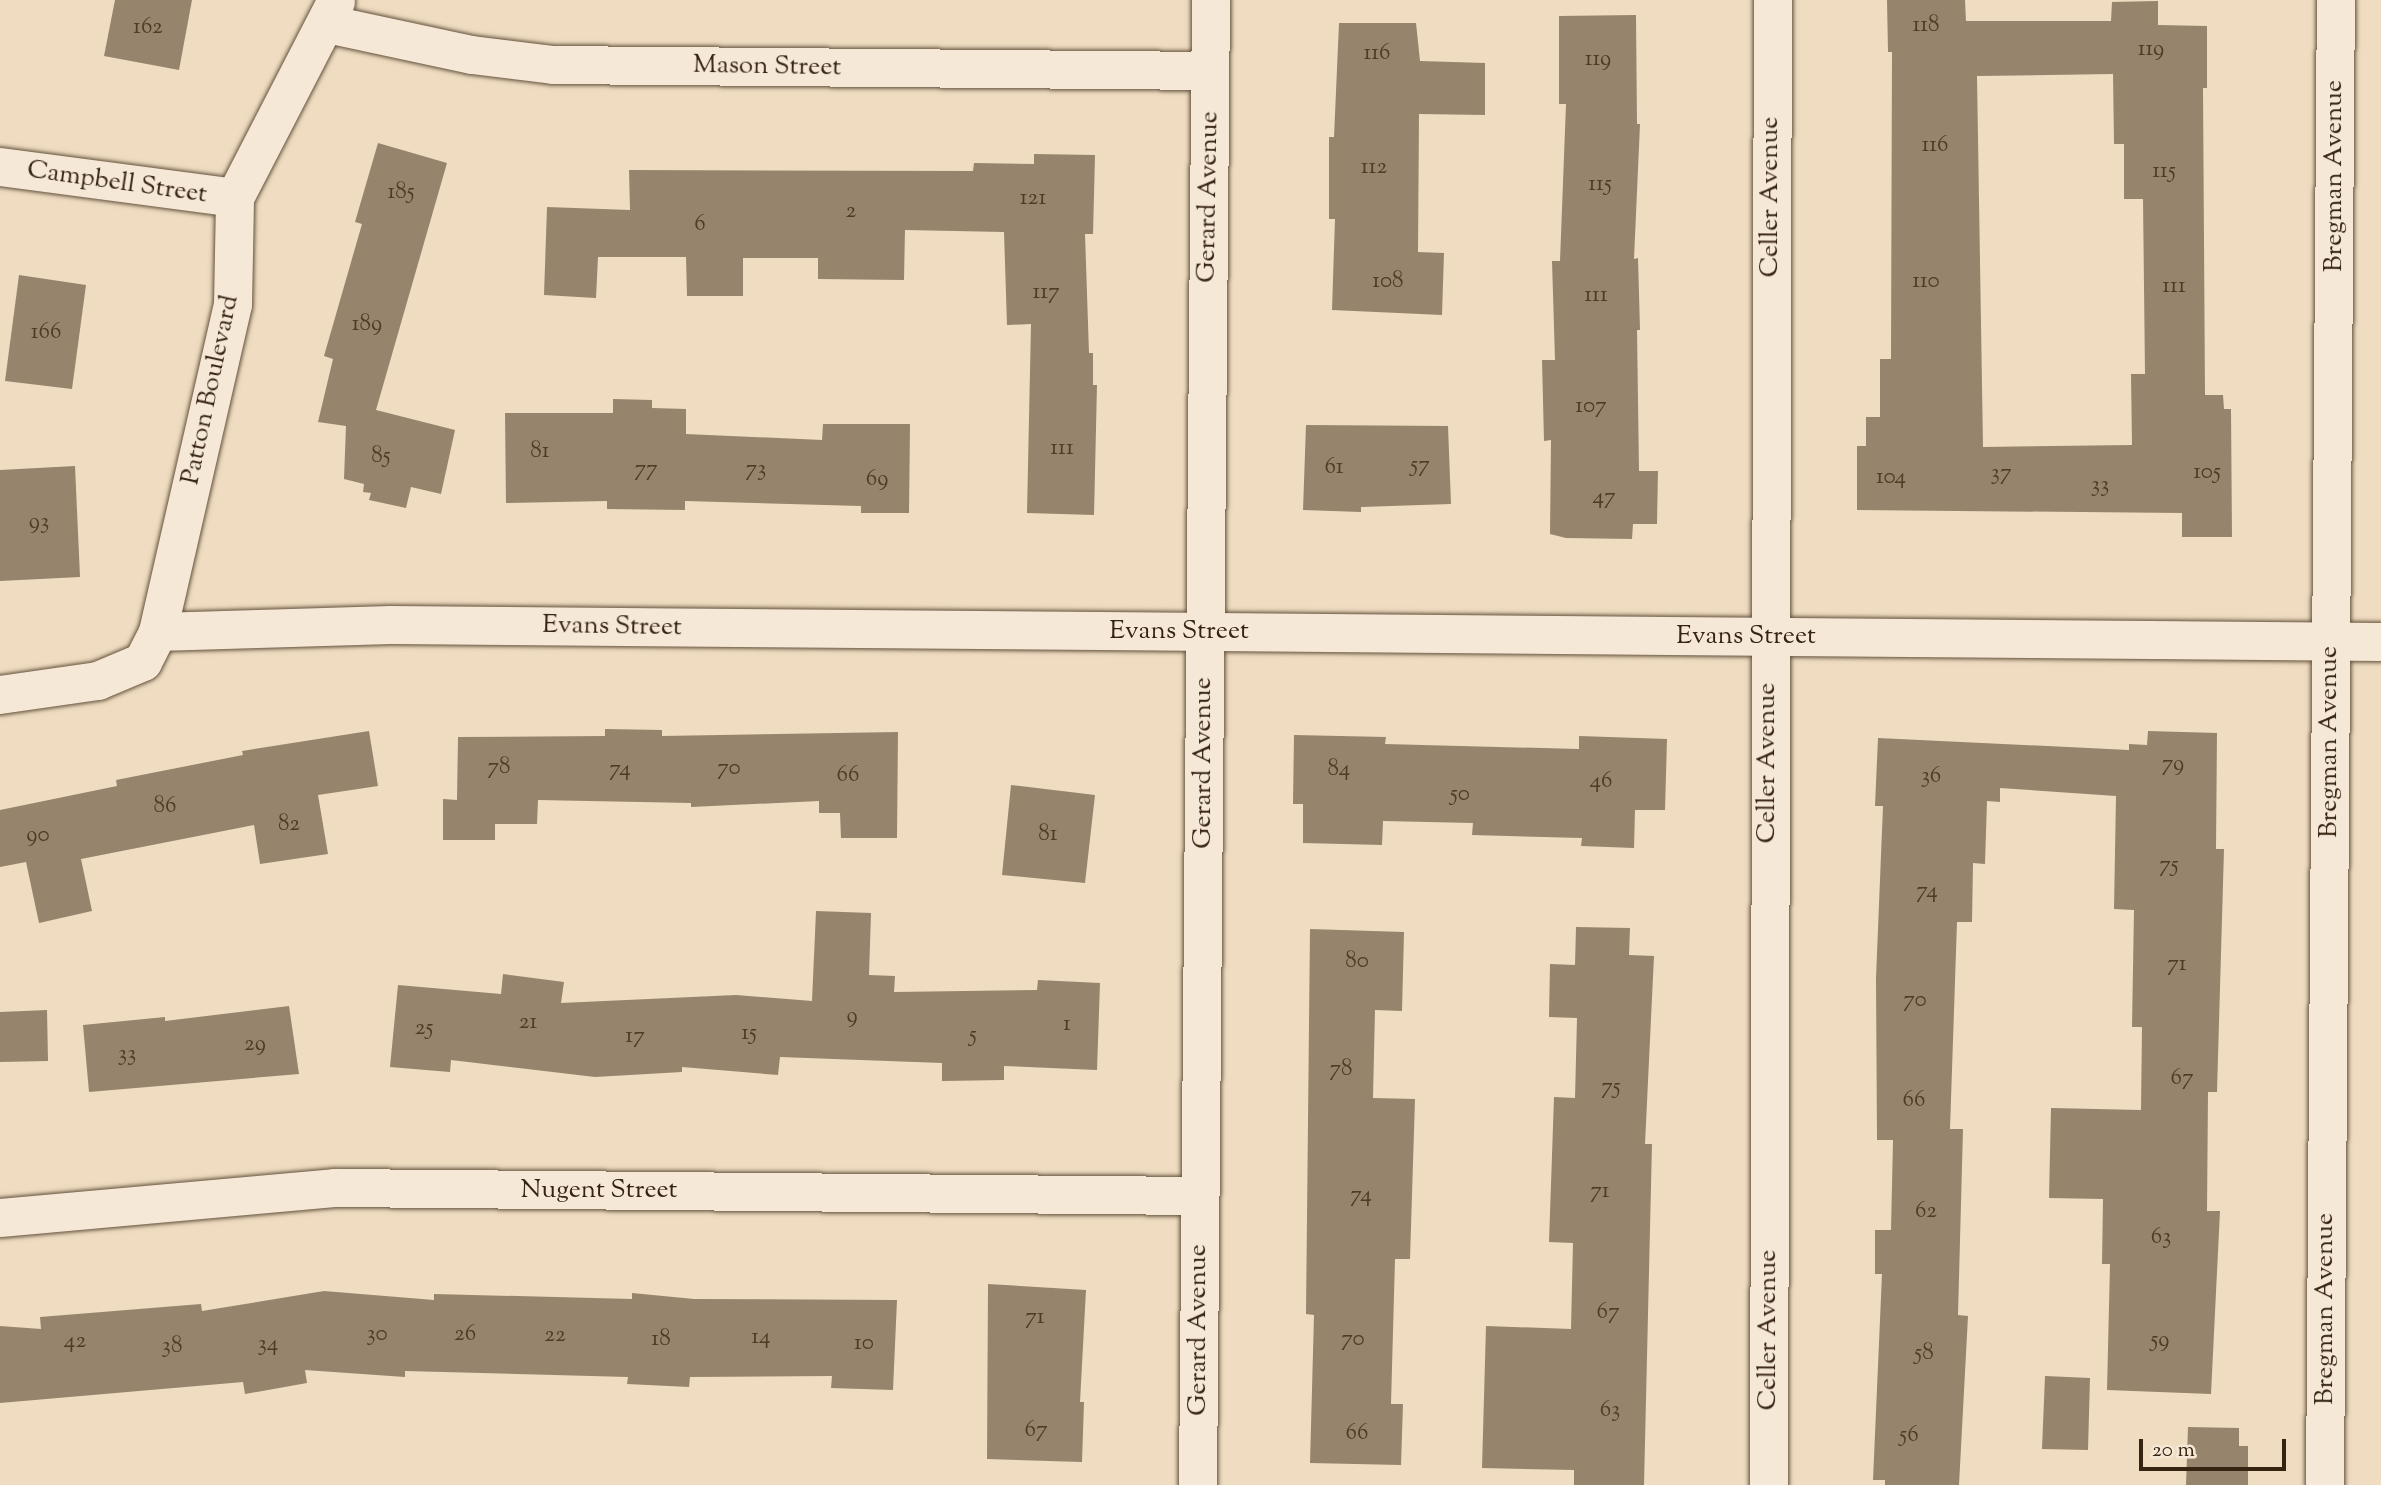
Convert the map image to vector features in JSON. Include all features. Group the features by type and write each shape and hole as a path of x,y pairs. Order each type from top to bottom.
{"street":[{"name":"Gerard Avenue","path":"1198,1485 1211,0"},
{"name":"Celler Avenue","path":"1769,1485 1768,637 1773,0"},
{"name":"Bregman Avenue","path":"2325,1485 2336,0"},
{"name":"Mason Street","path":"332,12 472,55 553,65 1210,71"},
{"name":"Patton Boulevard","path":"158,632 233,305 235,198 332,12"},
{"name":"Campbell Street","path":"0,167 235,198"},
{"name":"Evans Street","path":"158,632 391,625 2381,642"},
{"path":"0,695 98,681 143,662 158,632"},
{"name":"Nugent Street","path":"0,1218 335,1188 1200,1196"}],"building":[{"path":"115,0 192,0 179,70 104,56"},
{"path":"1887,0 1965,0 1966,21 2111,21 2112,2 2158,1 2158,25 2207,26 2207,88 2203,88 2205,395 2223,395 2224,409 2231,409 2232,537 2182,537 2182,513 1857,510 1857,446 1866,446 1866,417 1880,417 1880,359 1891,359 1892,52 1888,52","holes":["2113,74 2114,144 2124,144 2124,199 2143,199 2145,374 2131,374 2132,445 1983,447 1977,76"]},
{"path":"1636,15 1637,124 1640,124 1634,259 1638,258 1640,330 1637,330 1639,471 1658,471 1657,524 1633,524 1632,539 1566,538 1550,534 1551,440 1544,441 1542,360 1555,360 1552,261 1560,261 1566,104 1559,104 1559,16"},
{"path":"1339,23 1416,23 1420,61 1485,63 1485,115 1419,114 1418,252 1444,253 1442,315 1332,310 1335,219 1329,219 1329,137 1334,137"},
{"path":"378,143 447,163 376,410 455,430 441,494 411,487 406,508 369,500 371,493 363,492 364,484 344,479 346,426 318,422 333,359 324,356 362,224 355,222"},
{"path":"1034,154 1095,155 1093,234 1085,234 1089,353 1093,353 1093,385 1097,385 1094,515 1027,513 1031,324 1007,325 1004,232 905,230 904,280 818,279 818,258 743,258 743,296 687,296 686,257 598,257 596,298 544,295 547,207 630,210 629,170 973,171 974,163 1034,164"},
{"path":"19,275 86,285 72,389 5,381"},
{"path":"613,399 652,400 652,408 686,409 686,434 822,440 823,424 910,424 909,513 861,513 861,506 685,501 685,510 607,509 607,501 506,503 505,413 613,413"},
{"path":"1306,425 1448,426 1451,504 1361,507 1361,512 1303,510"},
{"path":"75,466 80,577 0,581 0,470"},
{"path":"605,729 662,730 662,736 898,732 897,838 841,838 840,813 819,813 819,801 691,807 691,803 538,800 537,824 495,824 495,840 443,840 443,799 457,800 458,737 605,736"},
{"path":"369,731 378,786 318,795 328,854 260,864 254,825 81,859 92,911 39,923 26,862 0,867 0,810 117,786 116,780 243,755 242,751"},
{"path":"2148,731 2217,733 2216,849 2224,849 2217,1092 2208,1092 2207,1211 2220,1211 2211,1394 2107,1390 2110,1264 2102,1264 2103,1199 2049,1198 2051,1108 2141,1110 2142,1027 2132,1027 2134,910 2114,909 2116,796 2000,788 2000,802 1987,801 1985,864 1973,863 1972,922 1957,922 1950,1129 1963,1129 1958,1315 1968,1316 1959,1485 1885,1485 1885,1480 1873,1480 1882,1274 1875,1274 1875,1230 1891,1230 1893,1140 1877,1140 1876,978 1883,806 1875,806 1878,738 2129,750 2129,744 2147,745"},
{"path":"1294,735 1386,737 1385,744 1579,749 1579,736 1667,739 1665,810 1635,810 1634,848 1581,846 1582,838 1472,835 1473,823 1383,821 1382,845 1303,843 1303,804 1293,804"},
{"path":"1011,785 1095,795 1085,883 1002,875"},
{"path":"816,911 871,913 869,975 895,976 894,992 1037,990 1038,980 1100,983 1097,1070 1004,1066 1004,1080 942,1081 942,1063 780,1057 778,1075 682,1067 682,1072 595,1077 451,1060 450,1072 390,1067 398,985 501,994 503,974 564,982 561,1003 736,995 812,1001"},
{"path":"1576,927 1630,928 1629,955 1654,956 1645,1144 1652,1144 1644,1485 1574,1485 1574,1470 1482,1468 1486,1326 1571,1329 1573,1243 1549,1242 1554,1097 1575,1098 1577,1018 1549,1017 1550,964 1575,965"},
{"path":"1310,929 1404,932 1402,1011 1375,1010 1373,1098 1415,1099 1410,1259 1395,1259 1391,1404 1403,1404 1401,1465 1310,1463 1314,1315 1306,1314"},
{"path":"289,1006 299,1074 89,1092 83,1025 165,1017 165,1021"},
{"path":"47,1010 48,1061 0,1062 0,1012"},
{"path":"988,1284 1086,1290 1080,1402 1084,1402 1082,1462 987,1459"},
{"path":"324,1291 434,1300 434,1294 632,1299 632,1293 694,1299 897,1300 893,1390 831,1388 832,1376 690,1377 689,1387 627,1384 628,1377 405,1371 405,1377 305,1370 307,1383 245,1394 243,1382 0,1403 0,1326 41,1329 40,1317 201,1304 202,1311"},
{"path":"2045,1376 2090,1378 2088,1450 2042,1449"},
{"path":"2188,1427 2239,1428 2239,1446 2248,1446 2248,1485 2186,1485"}]}
